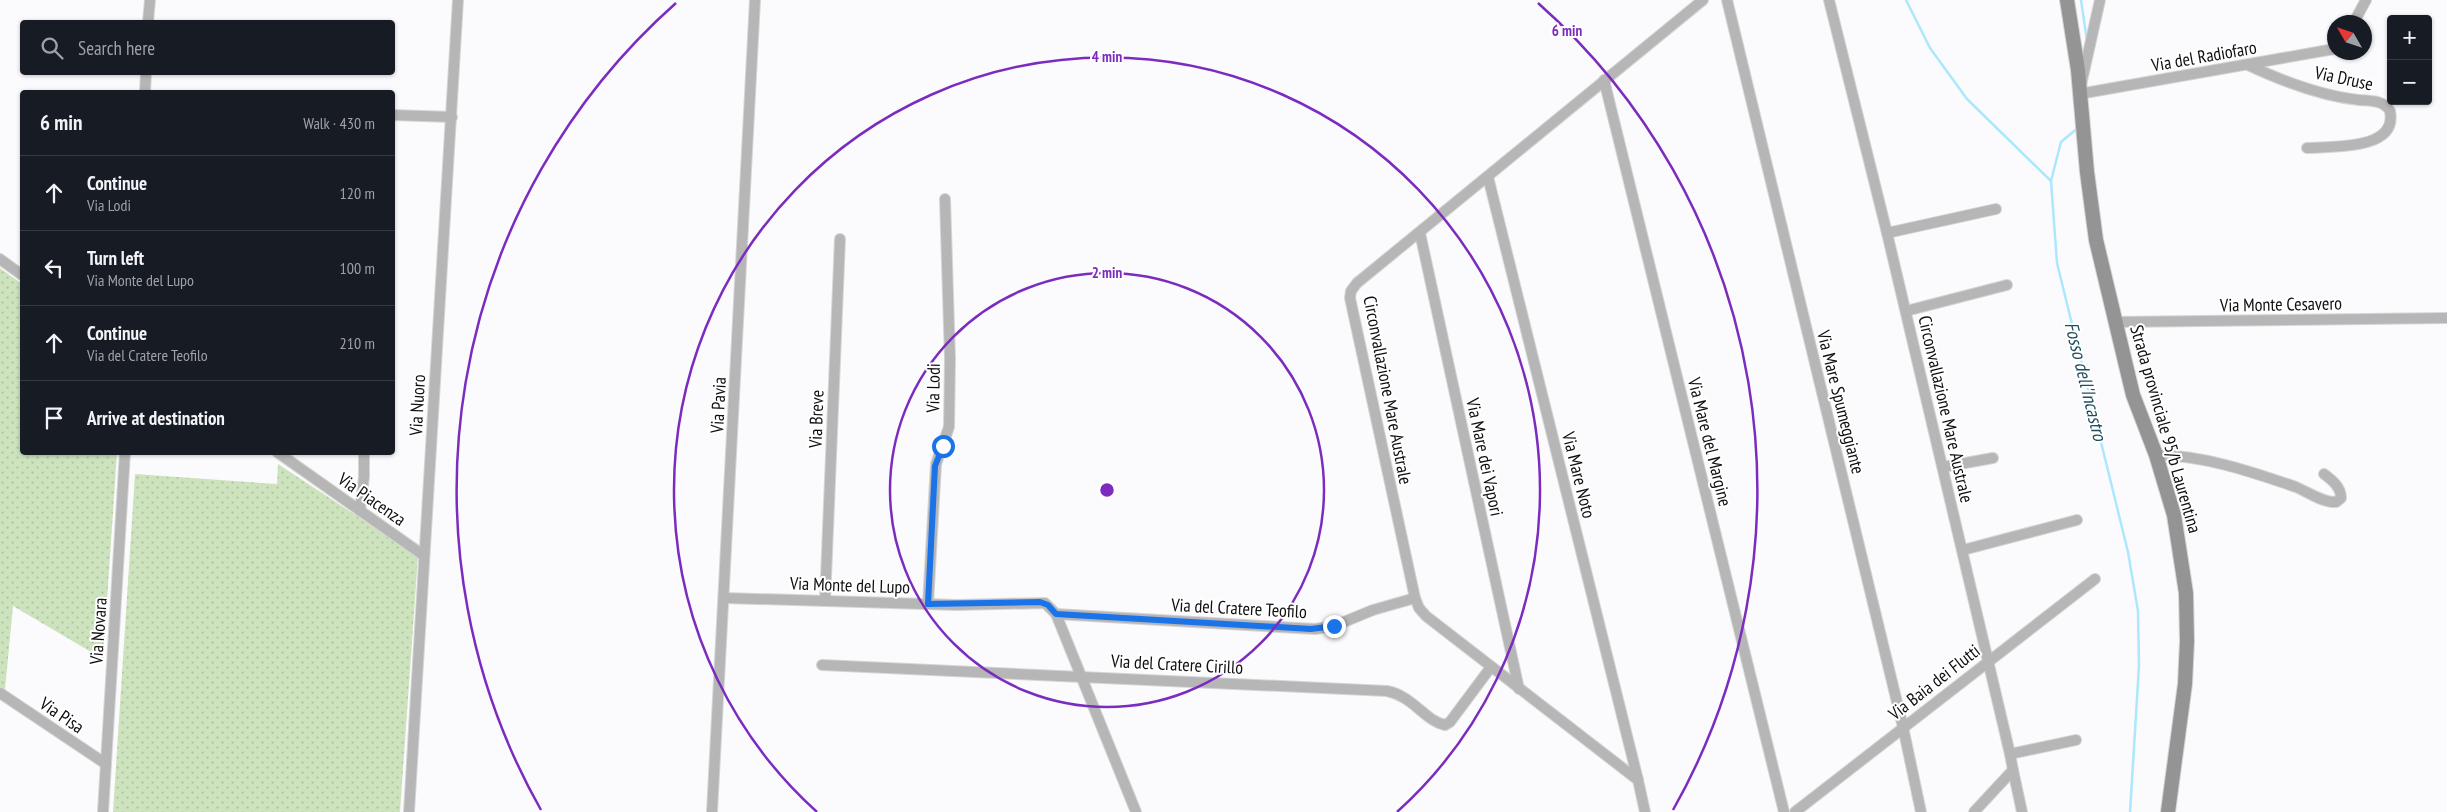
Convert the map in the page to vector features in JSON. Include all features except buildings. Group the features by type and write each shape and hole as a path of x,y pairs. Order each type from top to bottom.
{"main road":[{"name":"Strada provinciale 95/b Laurentina","path":"2067,0 2078,70 2079,94 2096,240 2133,395 2156,455 2178,529 2187,599 2184,684 2168,812"}],"street":[{"path":"148,20 150,0"},
{"name":"Via Nuoro","path":"409,812 458,0"},
{"name":"Via Pavia","path":"712,812 725,598 755,0"},
{"name":"Circonvallazione Mare Australe","path":"1638,780 1424,614 1415,598 1350,298 1355,285 1703,0"},
{"name":"Via Mare Spumeggiante","path":"1727,0 1921,812"},
{"name":"Circonvallazione Mare Australe","path":"1830,0 1963,550 2022,812"},
{"path":"2079,94 2100,0"},
{"path":"2358,15 2366,0"},
{"name":"Via del Radiofaro","path":"2079,94 2327,50"},
{"name":"Via Druse","path":"2248,65 2287,82 2343,97 2378,102 2386,106 2390,111 2387,128 2376,140 2361,144 2307,148"},
{"path":"145,90 146,75"},
{"name":"Via Mare del Margine","path":"1604,80 1784,812"},
{"path":"395,115 452,117"},
{"name":"Via Mare Noto","path":"1488,177 1638,780"},
{"name":"Via Lodi","path":"928,604 936,464 949,427 950,359 945,199"},
{"path":"1887,233 1996,209"},
{"name":"Via Mare dei Vapori","path":"1420,233 1519,688"},
{"name":"Via Breve","path":"825,601 840,239"},
{"path":"0,259 20,274"},
{"path":"1906,311 2007,285"},
{"name":"Via Monte Cesavero","path":"2115,322 2447,318"},
{"name":"Via Novara","path":"103,812 125,455"},
{"name":"Via Piacenza","path":"281,455 424,555"},
{"path":"360,511 364,477 364,455"},
{"path":"2156,455 2196,458 2295,487 2328,502 2336,502 2341,498 2340,492 2334,482 2324,474"},
{"path":"1943,467 1993,458"},
{"path":"1963,550 2076,520"},
{"name":"Via Baia dei Flutti","path":"1795,812 2095,579"},
{"name":"Via Monte del Lupo","path":"725,598 928,604 1040,602 1048,605 1056,614"},
{"name":"Via del Cratere Teofilo","path":"1056,614 1315,629 1334,626 1374,610 1415,598"},
{"path":"1056,614 1136,812"},
{"name":"Via del Cratere Cirillo","path":"822,665 1387,692 1409,700 1437,722 1444,725 1450,722 1491,667"},
{"name":"Via Pisa","path":"0,693 106,764"},
{"path":"2010,754 2076,740"},
{"path":"1974,812 2013,770"},
{"path":"1638,780 1645,812"}],"green space":[{"path":"0,268 20,283 20,455 117,455 103,659 13,606 5,690 0,687"},
{"path":"278,464 418,556 400,812 113,812 135,474 277,484"}],"waterway":[{"name":"Fosso dell'Incastro","path":"1906,0 1930,48 1967,99 2051,181 2057,263 2128,552 2138,611 2139,666 2130,812"},
{"path":"2081,0 2087,41"},
{"path":"2051,181 2061,142 2079,127"}],"route":[{"path":"943,446 935,466 928,604 966,605 1040,602 1048,605 1056,614 1311,629 1334,626"}]}
